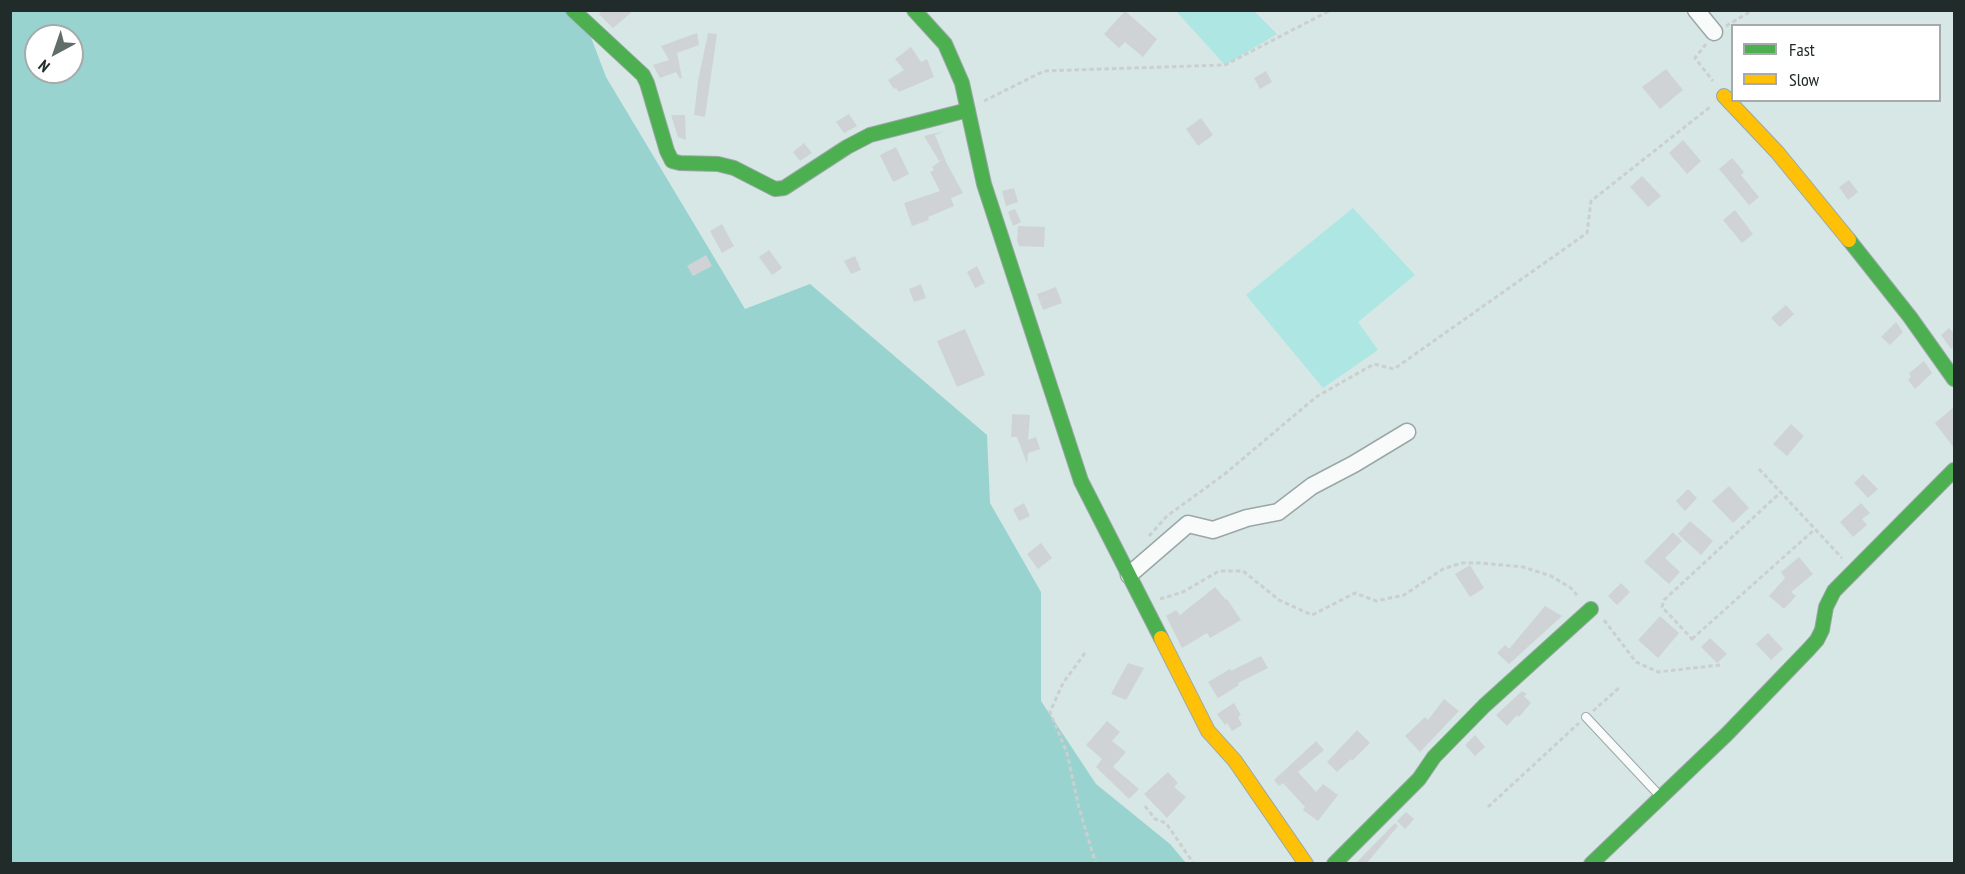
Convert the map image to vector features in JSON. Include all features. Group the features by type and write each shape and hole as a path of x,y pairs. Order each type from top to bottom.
{"street":[{"path":"573,10 643,75 667,151 672,160 680,163 718,164 734,168 775,189 784,188 847,147 870,135 968,110"},
{"path":"914,10 945,44 962,82 984,184 1081,481 1208,731 1235,761 1306,864"},
{"path":"1696,10 1714,32"},
{"path":"1724,96 1777,152 1827,212 1910,318 1954,379"},
{"path":"1129,575 1188,524 1213,530 1247,518 1278,512 1312,486 1407,432"},
{"path":"1591,864 1727,734 1817,640 1822,630 1826,607 1834,591 1954,470"},
{"path":"1334,864 1419,779 1434,757 1484,706 1591,609"}],"lane":[{"path":"1586,717 1661,797"}],"path":[{"path":"968,110 1044,71 1225,65 1331,10"},
{"path":"1145,540 1167,516 1226,473 1316,397 1374,364 1394,369 1587,233 1590,201 1724,96 1695,58 1714,32 1753,10"},
{"path":"1759,469 1854,571"},
{"path":"1781,492 1664,600 1662,607 1692,639 1815,528"},
{"path":"1143,603 1183,592 1219,571 1243,571 1280,600 1312,615 1355,593 1376,601 1404,595 1443,569 1462,563 1523,567 1551,576 1570,588 1606,621 1636,662 1658,672 1720,665"},
{"path":"1085,653 1063,683 1050,712 1068,753 1079,808 1096,864"},
{"path":"1488,807 1621,686"},
{"path":"1145,806 1155,819 1166,823 1194,864"}],"shaded area":[{"path":"10,11 581,11 606,77 745,309 810,284 987,435 990,503 1041,592 1041,701 1096,784 1170,844 1186,863 11,863"},
{"path":"1176,11 1254,11 1277,34 1225,65"},
{"path":"1353,208 1415,275 1358,322 1378,350 1323,388 1246,295"}],"building":[{"path":"603,10 634,10 613,28 599,14"},
{"path":"1125,11 1157,39 1143,57 1125,42 1119,48 1104,34"},
{"path":"697,33 699,45 677,53 682,78 680,79 676,72 660,78 653,65 669,60 661,46"},
{"path":"708,33 717,34 705,117 694,115"},
{"path":"911,47 921,62 927,59 934,77 899,92 888,80 904,70 895,59"},
{"path":"1666,69 1683,90 1660,109 1642,87"},
{"path":"1266,71 1272,82 1260,89 1254,78"},
{"path":"849,114 857,126 844,133 836,122"},
{"path":"671,115 685,115 686,140 678,137"},
{"path":"1201,118 1213,135 1198,146 1186,129"},
{"path":"945,131 935,135 947,164 963,193 951,198 954,206 928,217 929,220 912,226 904,203 940,191 930,172 934,170 932,167 943,159 939,161 924,136"},
{"path":"1683,140 1701,161 1687,174 1669,153"},
{"path":"804,143 812,153 800,161 793,152"},
{"path":"896,147 909,174 893,182 880,155"},
{"path":"1732,158 1744,172 1741,175 1759,197 1749,205 1719,169"},
{"path":"1642,176 1661,196 1648,207 1630,187"},
{"path":"1849,180 1858,192 1848,200 1839,187"},
{"path":"1014,188 1018,202 1006,206 1002,191"},
{"path":"1015,209 1021,222 1013,226 1008,212"},
{"path":"1735,210 1753,234 1742,243 1723,220"},
{"path":"722,224 734,246 722,253 710,231"},
{"path":"1018,226 1045,227 1044,247 1019,246"},
{"path":"769,250 782,268 772,275 759,257"},
{"path":"706,255 712,266 693,276 687,266"},
{"path":"855,256 861,270 851,274 844,261"},
{"path":"977,266 985,283 975,288 967,272"},
{"path":"921,284 926,298 914,302 909,289"},
{"path":"1056,287 1062,303 1043,310 1037,294"},
{"path":"1786,305 1794,314 1780,327 1771,318"},
{"path":"1896,322 1903,332 1890,345 1881,337"},
{"path":"1949,328 1954,333 1954,346 1951,349 1941,335"},
{"path":"965,329 985,375 957,387 937,341"},
{"path":"1924,361 1932,373 1915,389 1908,380 1911,377 1909,373"},
{"path":"1954,407 1954,448 1935,423"},
{"path":"1012,414 1030,415 1028,440 1036,437 1040,449 1028,453 1027,464 1017,437 1011,437"},
{"path":"1791,424 1804,436 1787,456 1773,444"},
{"path":"1863,474 1878,489 1868,498 1854,483"},
{"path":"1729,486 1749,508 1733,523 1712,501"},
{"path":"1688,489 1697,498 1685,511 1676,501"},
{"path":"1024,503 1030,516 1019,521 1013,509"},
{"path":"1861,503 1870,513 1862,519 1867,525 1853,537 1840,522"},
{"path":"1690,521 1713,541 1701,555 1678,534"},
{"path":"1673,532 1682,541 1665,558 1680,572 1669,584 1644,562"},
{"path":"1041,543 1052,558 1038,569 1027,554"},
{"path":"1799,557 1813,574 1791,592 1796,596 1784,609 1769,596 1785,578 1781,572"},
{"path":"1470,565 1484,588 1470,597 1455,574"},
{"path":"1621,583 1630,592 1617,605 1608,596"},
{"path":"1215,587 1227,599 1241,620 1210,638 1207,633 1182,648 1166,616 1176,610 1180,615"},
{"path":"1545,606 1562,616 1509,664 1497,653 1505,645 1509,649"},
{"path":"1660,616 1679,633 1658,658 1638,640"},
{"path":"1768,633 1783,649 1771,660 1756,644"},
{"path":"1710,638 1727,654 1717,663 1701,647"},
{"path":"1261,656 1268,668 1238,683 1239,685 1218,698 1208,682 1230,669 1231,671"},
{"path":"1128,663 1144,668 1126,700 1111,694"},
{"path":"1522,691 1527,694 1524,696 1531,703 1519,717 1517,715 1507,726 1496,715"},
{"path":"1444,699 1459,711 1420,752 1405,736 1425,717 1428,720"},
{"path":"1234,703 1241,715 1238,717 1242,725 1232,731 1217,714"},
{"path":"1107,721 1120,732 1112,741 1126,752 1113,767 1139,789 1129,799 1096,767 1102,759 1086,745"},
{"path":"1357,730 1370,743 1337,772 1327,762"},
{"path":"1475,735 1485,747 1475,756 1465,745"},
{"path":"1316,741 1324,750 1298,772 1316,792 1323,784 1338,795 1318,821 1303,810 1305,807 1283,783 1279,786 1274,780"},
{"path":"1168,772 1178,783 1174,787 1186,797 1167,818 1144,794"},
{"path":"1406,812 1414,819 1405,829 1397,821"},
{"path":"1395,823 1398,826 1366,864 1355,864"}],"traffic: fast":[{"path":"573,10 643,75 672,161 718,164 734,168 775,189 784,188 847,147 870,135 968,110"},
{"path":"914,10 945,44 962,83 984,184 1081,481 1161,638"},
{"path":"1849,240 1910,317 1954,379"},
{"path":"1591,864 1727,734 1808,650 1822,630 1826,607 1834,591 1954,470"},
{"path":"1334,864 1419,779 1434,757 1484,706 1591,609"}],"traffic: slow":[{"path":"1724,96 1777,152 1849,240"},
{"path":"1161,638 1208,731 1235,761 1306,864"}]}
